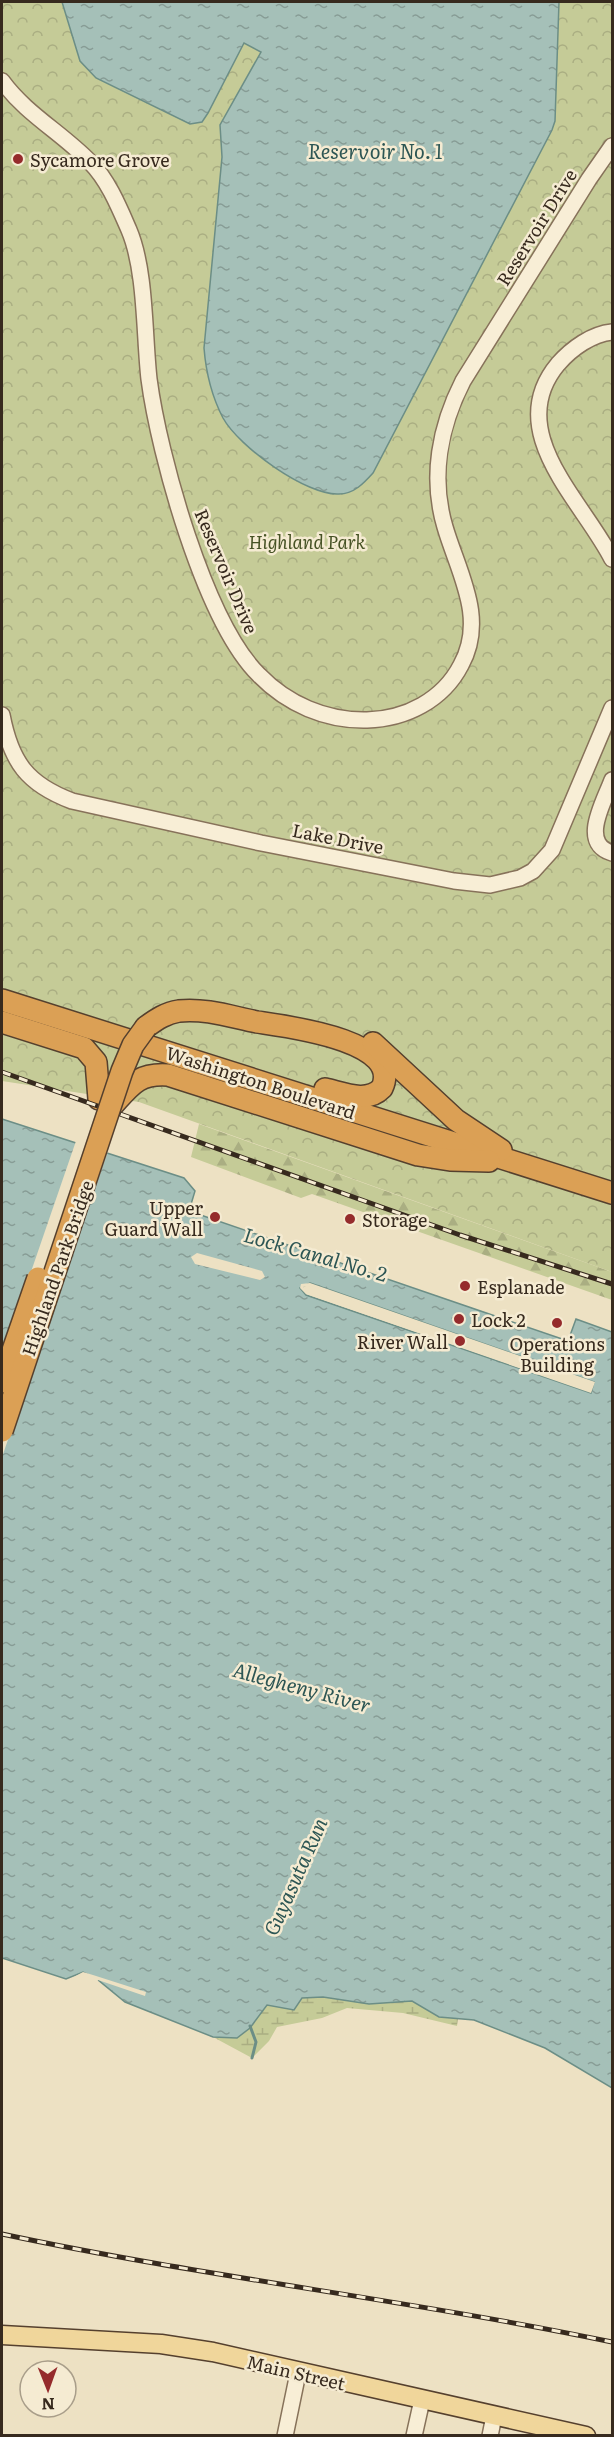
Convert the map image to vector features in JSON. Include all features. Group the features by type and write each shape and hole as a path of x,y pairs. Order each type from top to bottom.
{"highway":[{"name":"Washington Boulevard","path":"2,1000 137,1030 521,1164"},
{"path":"106,1102 134,1045 137,1030 154,1008 192,1000 344,1029 381,1049 456,1120 521,1164"},
{"path":"191,1011 322,1034 350,1042 373,1058 383,1073 384,1085 375,1094 353,1095 137,1030 162,1016 191,1011"},
{"path":"2,1022 84,1048 96,1062 106,1102"},
{"path":"106,1102 144,1077 168,1075 418,1155 521,1164 612,1193"},
{"name":"Highland Park Bridge","path":"2,1382 106,1102"},
{"name":"Highland Park Bridge","path":"2,1431 106,1102"}],"main road":[{"name":"Main Street","path":"2,2335 161,2344 213,2352 298,2373 586,2436"}],"street":[{"name":"Reservoir Drive","path":"2,81 21,104 92,163 106,184 128,227 138,268 149,379 164,454 183,521 230,634 250,666 275,689 313,711 353,720 390,717 417,708 443,691 462,664 470,636 470,604 465,581 444,525 438,494 438,461 442,432 451,405 463,381 612,146"},
{"path":"612,332 573,348 557,365 547,379 538,417 540,433 553,466 612,559"},
{"name":"Lake Drive","path":"2,715 11,751 27,775 45,790 72,801 261,843 454,881 490,885 520,878 538,867 552,850 612,708"},
{"path":"612,780 608,807 594,834 602,850 612,853"},
{"path":"285,2436 298,2373"},
{"path":"414,2436 422,2400"},
{"path":"490,2436 494,2416"}],"green space":[{"name":"Highland Park","path":"2,2 612,2 612,1272 139,1102 2,1081"},
{"path":"199,1124 612,1272 612,1300 312,1194 301,1198 191,1157"},
{"path":"286,1974 459,2011 457,2026 403,2013 347,2008 322,2018 277,2027 269,2041 252,2058 213,2037 236,2013"}],"water":[{"name":"Reservoir No. 1","path":"62,2 559,2 555,121 552,130 373,473 354,490 339,494 310,487 275,468 258,455 231,430 223,418 215,401 208,375 204,348 222,157 220,125 261,52 244,43 202,122 190,124 96,78 80,61"},
{"name":"Allegheny River","path":"2,1119 184,1178 195,1191 189,1211 568,1341 576,1319 612,1332 612,2088 545,2048 474,2020 439,2017 412,2001 369,2004 323,1997 302,1998 294,2010 267,2005 250,2028 237,2038 213,2037 125,2002 98,1980 83,1972 66,1979 2,1958","holes":["310,1283 594,1382 591,1393 306,1295 300,1288"]}],"pier":[{"path":"76,1141 108,1151 2,1457 2,1356"},
{"path":"197,1253 262,1271 265,1277 260,1280 195,1264 191,1257"},
{"path":"310,1283 595,1382 591,1393 306,1294 300,1288 301,1284","holes":["310,1286 591,1384 589,1390 308,1292 303,1287"]},
{"path":"83,1972 146,1992 145,1996 98,1980 97,1983 83,1975 65,1982"}],"waterway":[{"name":"Guyasuta Run","path":"250,2026 256,2042 252,2058"}],"railway":[{"path":"2,1072 460,1235 612,1284"},
{"path":"2,2234 154,2263 460,2313 612,2342"}],"place":[{"name":"Sycamore Grove","path":"18,159"},
{"name":"Upper Guard Wall","path":"215,1217"},
{"name":"Storage","path":"350,1219"},
{"name":"Esplanade","path":"465,1286"},
{"name":"Lock 2","path":"459,1319"},
{"name":"Operations Building","path":"557,1323"},
{"name":"River Wall","path":"460,1341"}],"water label":[{"name":"Lock Canal No. 2","path":"316,1253"}]}
